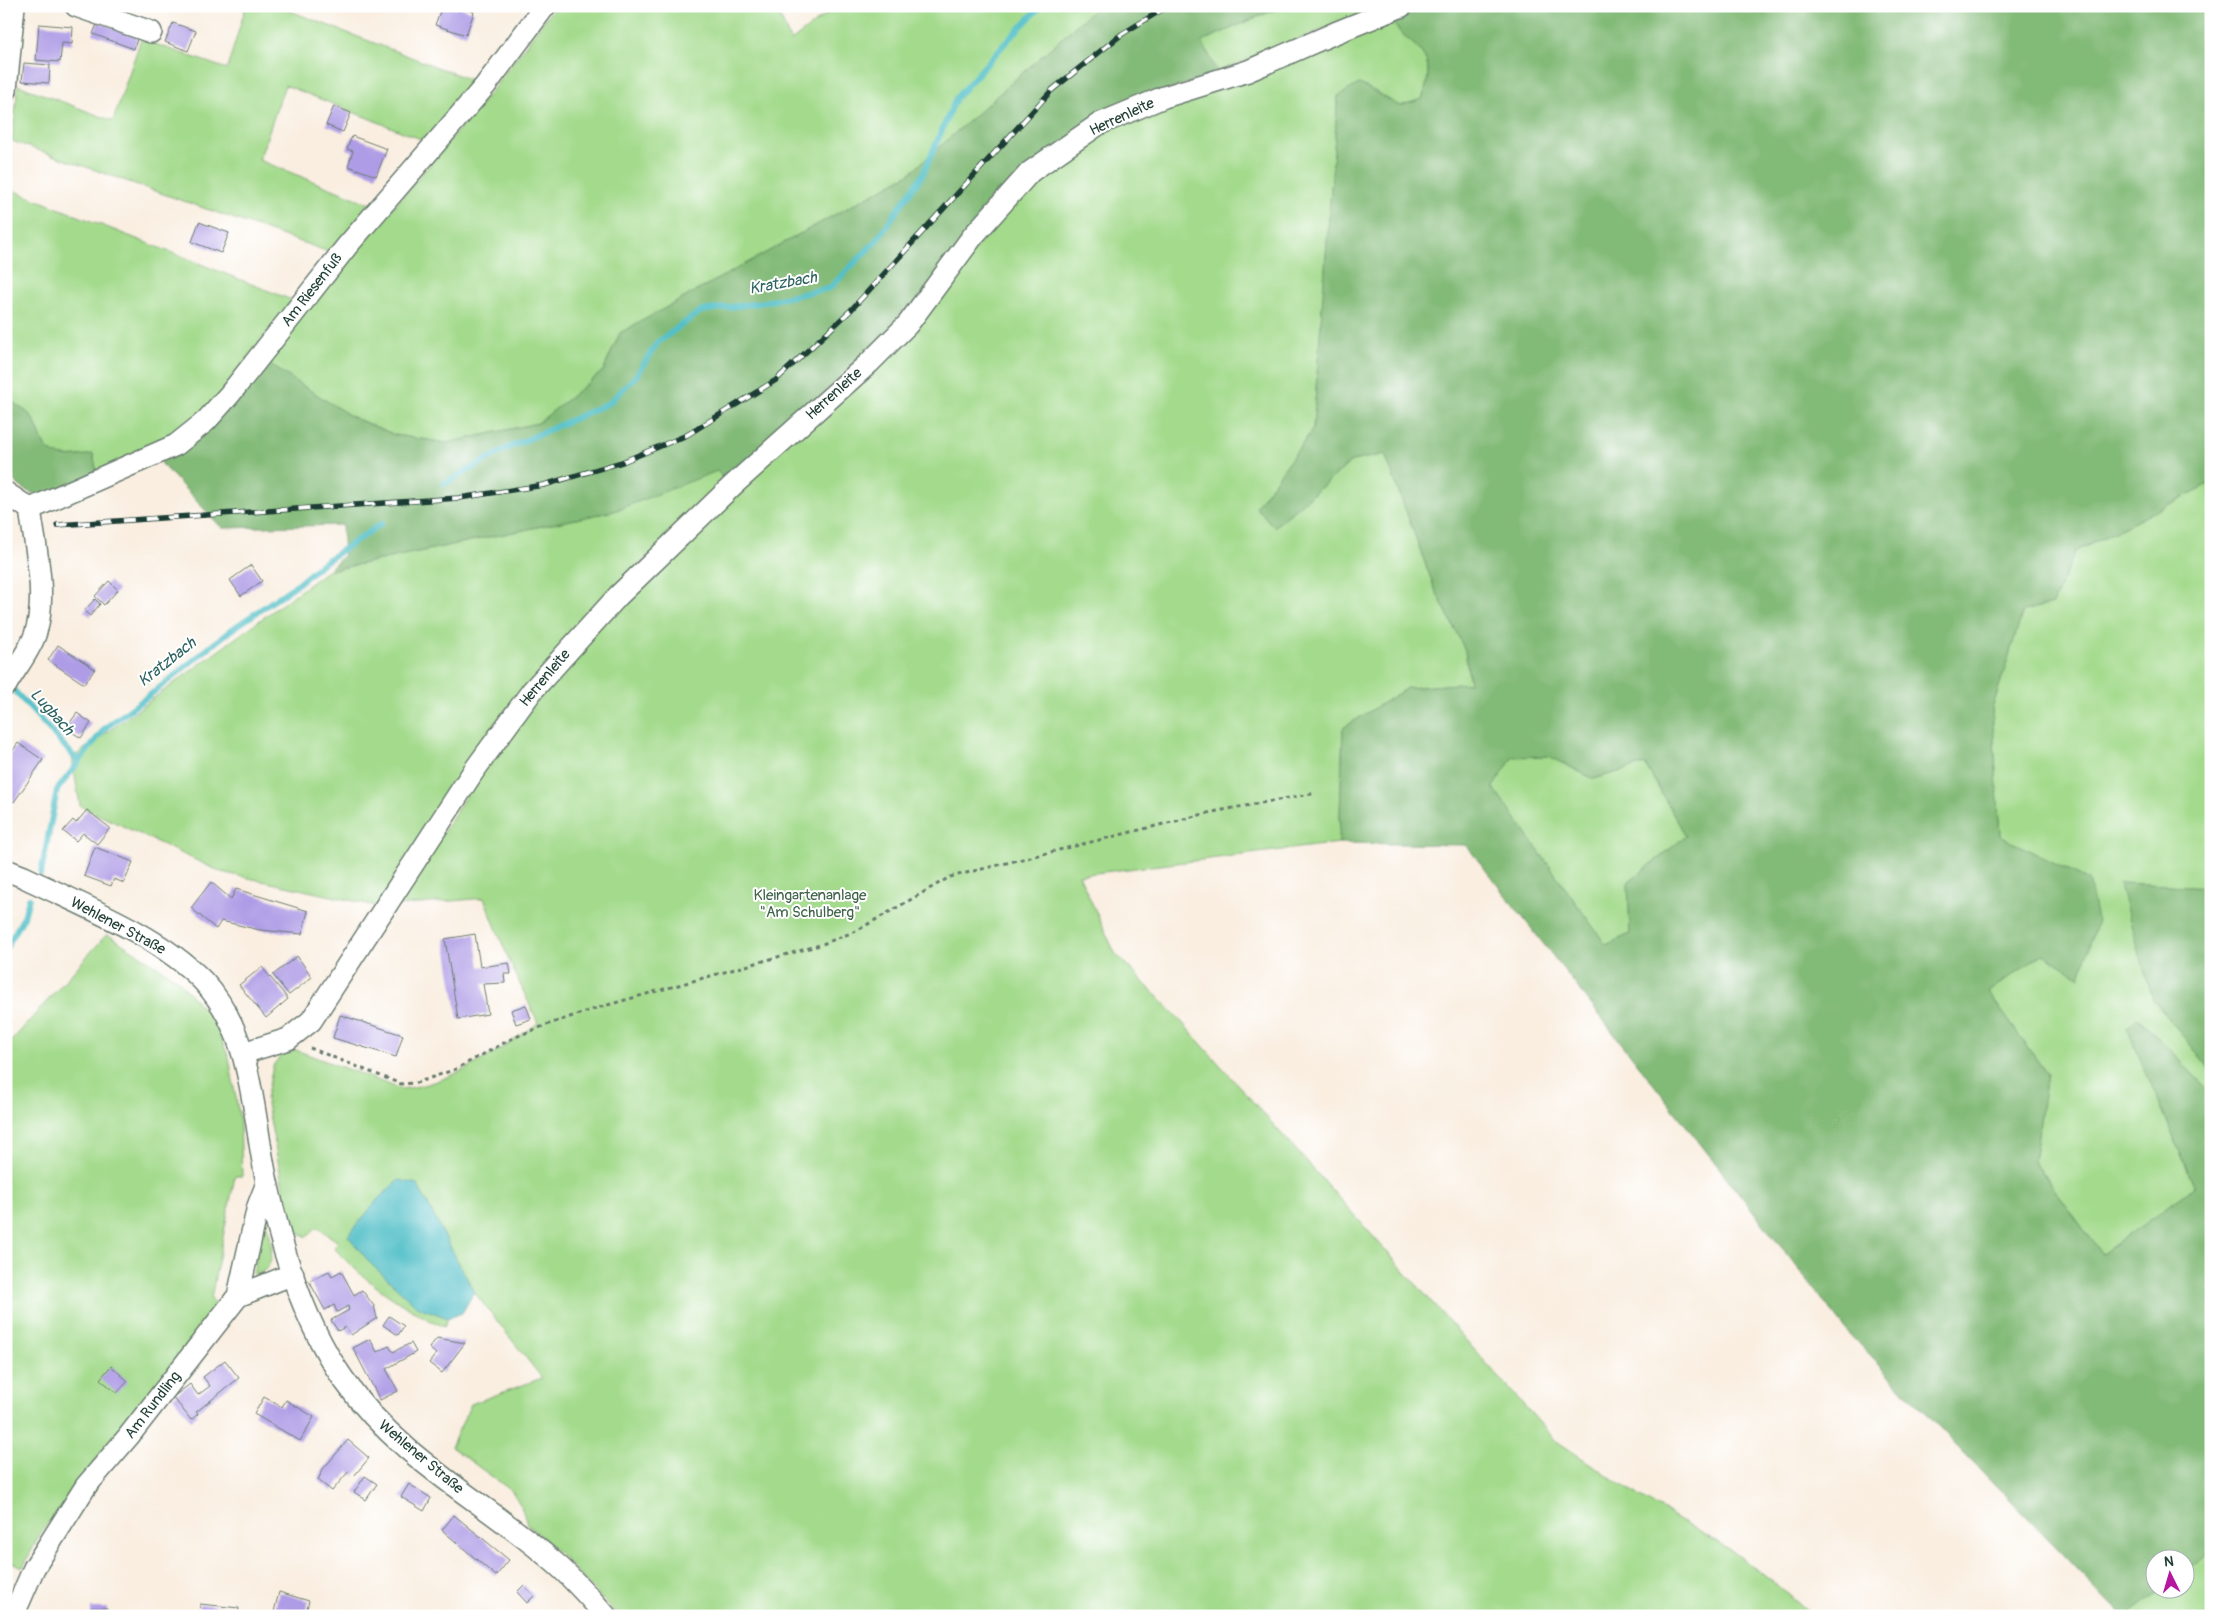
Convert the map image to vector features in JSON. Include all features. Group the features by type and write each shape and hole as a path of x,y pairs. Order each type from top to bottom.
{"street":[{"path":"6,90 14,6"},
{"path":"76,6 152,32"},
{"name":"Am Riesenfuß","path":"30,509 176,446 206,421 230,394 347,246 485,86 546,6"},
{"name":"Herrenleite","path":"288,1039 311,1021 473,772 532,691 618,596 732,486 869,363 908,324 973,236 1030,172 1099,124 1164,97 1248,71 1402,6"},
{"path":"6,493 30,509 38,565 40,617 35,636 6,685"},
{"name":"Wehlener Straße","path":"6,870 24,877 152,941 183,963 204,982 222,1005 232,1024 243,1053 267,1183 293,1274 309,1318 326,1352 345,1381 386,1432 433,1472 524,1537 556,1563 606,1616"},
{"path":"243,1053 288,1039"},
{"name":"Am Rundling","path":"13,1616 34,1568 86,1486 128,1438 238,1296 258,1206 267,1183"},
{"path":"238,1296 293,1274"}],"path":[{"path":"288,1039 401,1084 416,1083 456,1069 513,1038 549,1024 597,1008 820,945 856,930 950,877 1212,812 1316,793"}],"green space":[{"path":"246,6 277,6 479,83 428,142 285,85 259,160 373,205 332,253 12,141 18,85 113,121 141,39 227,69"},
{"path":"555,6 775,6 791,41 837,6 1098,6 909,174 620,333 603,371 538,423 447,443 395,435 352,417 264,361 493,89"},
{"path":"1098,6 1283,6 1202,41 1217,72 1097,117 901,320 728,483 717,471 614,511 327,571 344,555 342,525 222,528 161,463 264,361 352,417 395,435 447,443 538,423 603,371 620,333 909,174"},
{"path":"1283,6 1381,6 1217,72 1202,41"},
{"path":"1435,6 2211,6 2211,483 2075,552 2053,604 2023,611 1992,709 2000,836 2089,880 2097,920 2080,977 2043,954 1988,992 2047,1074 2034,1162 2102,1254 2195,1187 2127,1028 2138,1017 2211,1093 2211,1551 2194,1564 2194,1550 2144,1550 2144,1600 2148,1600 2126,1616 2122,1616 1851,1336 1466,845 1339,843 1343,728 1407,688 1470,683 1465,650 1434,587 1385,454 1352,461 1274,527 1256,507 1313,429 1338,96 1359,84 1400,106 1422,99 1427,83 1428,71 1426,61 1416,47 1391,21","holes":["1548,756 1594,779 1645,764 1686,836 1628,883 1630,934 1606,945 1493,787 1513,757"]},
{"name":"Kleingartenanlage \"Am Schulberg\"","path":"1391,21 1422,54 1428,71 1427,83 1422,99 1400,106 1376,91 1338,96 1313,429 1256,507 1274,527 1352,461 1385,454 1434,587 1465,650 1470,683 1407,688 1343,728 1339,843 1079,875 1115,953 1179,1019 1555,1440 1640,1497 1731,1550 1788,1594 1812,1616 618,1616 565,1559 527,1524 521,1506 512,1491 451,1447 471,1404 542,1378 474,1292 417,1184 418,1306 448,1318 444,1327 399,1303 358,1272 334,1248 338,1242 317,1227 307,1237 291,1228 266,1099 273,1066 282,1053 293,1049 401,1089 420,1086 456,1074 473,1065 507,1045 538,1023 509,960 484,898 398,906 478,776 581,644 944,285 1037,175 1106,129"},
{"path":"7,188 292,300 221,393 178,437 97,473 93,454 63,456 46,447 30,415 17,406 9,397 6,398"},
{"path":"9,397 30,415 46,447 63,456 93,454 97,473 58,490 41,494 31,493 15,482 6,473 6,398"},
{"path":"717,470 728,483 612,590 377,906 221,872 80,806 72,758 327,571 614,511"},
{"path":"2211,483 2211,887 2120,883 2153,999 2211,1070 2211,1093 2138,1017 2128,1028 2195,1187 2102,1255 2034,1161 2047,1074 1988,992 2043,954 2089,880 2000,836 1992,709 2023,611 2053,603 2075,552"},
{"path":"1513,756 1548,756 1594,779 1645,764 1686,836 1628,883 1630,934 1606,945 1492,786"},
{"path":"2119,883 2211,887 2211,1070 2153,999"},
{"path":"107,934 177,979 213,1020 229,1058 240,1121 242,1176 235,1176 211,1298 218,1308 116,1434 40,1534 23,1567 6,1560 6,1047"},
{"path":"265,1214 271,1241 271,1259 268,1266 262,1272 253,1275"},
{"path":"2211,1551 2211,1616 2126,1616 2148,1600 2194,1600 2194,1564"}],"water":[{"path":"399,1180 417,1184 474,1292 462,1313 448,1318 418,1307 371,1264 348,1236 378,1199"}],"building":[{"path":"442,6 456,6 474,12 466,35 435,25"},
{"path":"98,22 138,36 134,49 93,34"},
{"path":"173,23 196,31 188,51 165,42"},
{"path":"39,24 73,27 72,44 62,43 60,62 36,60"},
{"path":"24,63 50,65 49,83 22,81"},
{"path":"334,106 351,113 343,132 326,125"},
{"path":"352,136 387,149 376,176 348,166 353,151 347,149"},
{"path":"199,222 229,233 221,253 192,242"},
{"path":"251,565 262,581 241,596 230,580"},
{"path":"109,581 118,590 104,605 95,596"},
{"path":"95,599 100,604 90,616 84,611"},
{"path":"58,645 95,669 84,684 48,660"},
{"path":"77,713 91,723 81,738 66,728"},
{"path":"18,743 43,760 14,802 6,797 6,760"},
{"path":"87,810 110,828 97,844 83,833 76,841 63,831 73,820 76,823"},
{"path":"95,847 133,862 124,883 114,879 111,886 84,876"},
{"path":"211,882 231,899 236,889 308,911 302,934 260,930 221,921 216,929 191,908"},
{"path":"475,934 480,967 509,963 511,974 504,974 505,983 483,984 488,1014 458,1019 445,939"},
{"path":"297,956 312,977 289,995 273,975"},
{"path":"262,967 288,999 266,1018 239,985"},
{"path":"526,1005 531,1019 516,1024 511,1010"},
{"path":"340,1015 403,1035 396,1057 333,1038"},
{"path":"329,1271 332,1276 341,1271 354,1295 362,1290 374,1306 377,1318 351,1335 345,1327 338,1331 331,1320 349,1310 348,1306 337,1312 334,1305 325,1310 309,1281"},
{"path":"389,1316 404,1326 398,1335 383,1325"},
{"path":"437,1338 465,1343 442,1373 429,1363 436,1354 429,1348"},
{"path":"370,1339 377,1352 389,1346 393,1352 411,1343 416,1352 386,1369 398,1391 380,1400 353,1348"},
{"path":"225,1360 239,1378 196,1412 198,1414 191,1420 173,1397 190,1384 198,1395 210,1386 203,1377"},
{"path":"111,1366 128,1381 117,1393 100,1379"},
{"path":"264,1397 282,1407 286,1400 314,1417 300,1441 254,1414"},
{"path":"348,1440 369,1458 354,1476 349,1471 332,1491 318,1480 323,1469"},
{"path":"365,1476 377,1484 366,1500 354,1492"},
{"path":"409,1484 431,1498 424,1511 401,1497"},
{"path":"454,1515 509,1560 496,1576 442,1530"},
{"path":"524,1585 534,1596 527,1603 517,1592"},
{"path":"279,1592 309,1601 305,1616 273,1616"},
{"path":"200,1604 239,1608 238,1616 199,1616"},
{"path":"91,1608 107,1608 107,1616 91,1616"}],"waterway":[{"name":"Kratzbach","path":"444,484 506,449 609,403 636,376 658,342 701,311 759,303 830,288 875,242 923,174 956,98 1041,6"},
{"name":"Kratzbach","path":"41,874 57,790 105,728 154,692 231,630 299,583 320,565 381,524"},
{"name":"Lugbach","path":"10,686 78,761"},
{"name":"Kratzbach","path":"6,948 24,917 29,898"}],"railway":[{"path":"57,525 459,498 544,485 622,462 687,435 776,380 850,311 1052,90 1122,34 1168,6"}]}
